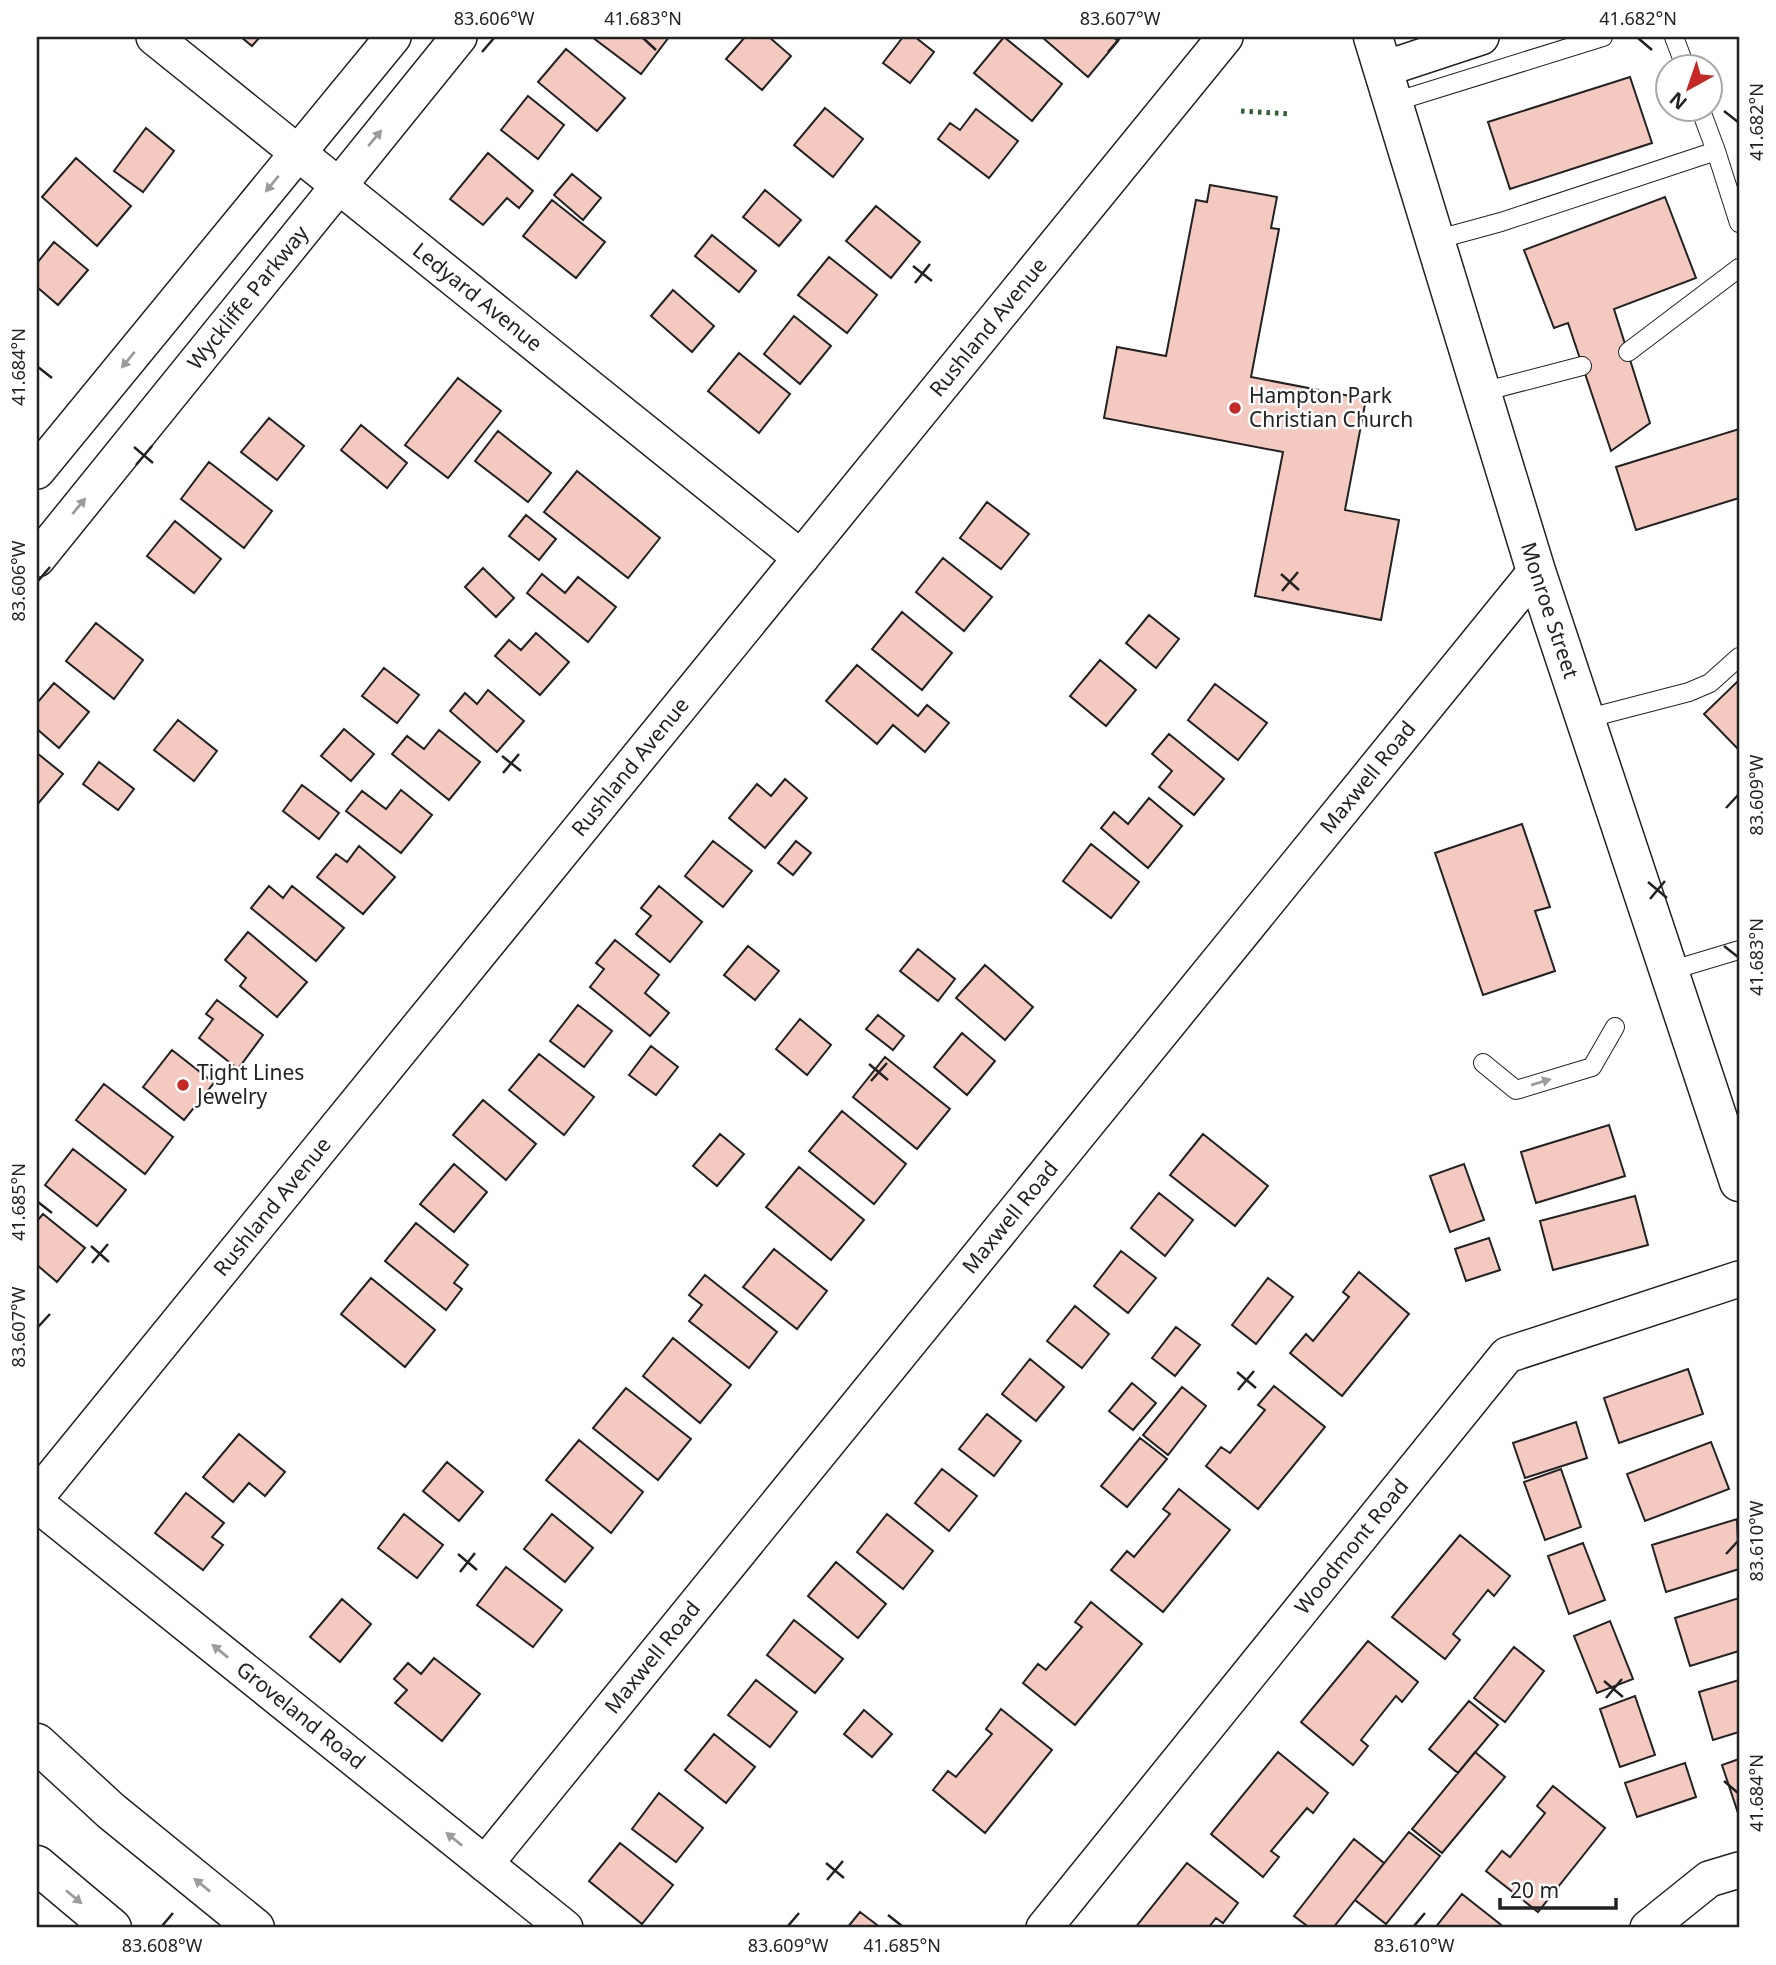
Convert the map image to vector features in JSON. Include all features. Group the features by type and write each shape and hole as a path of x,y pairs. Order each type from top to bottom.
{"main road":[{"name":"Monroe Street","path":"1384,69 1536,570 1739,1182"},
{"path":"37,1743 111,1811 255,1928"},
{"path":"37,1864 112,1928"}],"street":[{"name":"Ledyard Avenue","path":"154,37 299,151 800,558"},
{"path":"37,471 393,37"},
{"name":"Wyckliffe Parkway","path":"37,559 338,183 459,37"},
{"name":"Rushland Avenue","path":"37,1496 1224,37"},
{"path":"1384,69 1481,37"},
{"name":"Maxwell Road","path":"485,1864 1536,570"},
{"name":"Woodmont Road","path":"1044,1928 1507,1355 1739,1279"},
{"name":"Groveland Road","path":"37,1504 565,1928"},
{"path":"1648,1928 1709,1879 1739,1870"}],"lane":[{"path":"1384,69 1603,37"},
{"path":"1705,122 1739,223"},
{"path":"1435,240 1501,222 1716,151"},
{"path":"1628,352 1739,268"},
{"path":"1482,392 1582,366"},
{"path":"1585,719 1689,692 1710,683 1739,657"},
{"path":"1669,971 1739,950"},
{"path":"1483,1063 1516,1090 1592,1067 1615,1027"}],"building":[{"path":"241,37 260,37 252,46"},
{"path":"592,37 669,37 641,74"},
{"path":"745,37 769,37 791,56 762,90 726,59"},
{"path":"903,37 915,37 934,52 910,83 883,63"},
{"path":"1004,37 1062,84 1032,121 974,73"},
{"path":"1042,37 1113,37 1118,41 1088,77"},
{"path":"566,49 625,98 597,131 538,82"},
{"path":"1630,77 1652,143 1510,189 1488,122"},
{"path":"528,96 564,125 538,159 501,130"},
{"path":"825,108 863,139 833,177 794,145"},
{"path":"976,109 1018,141 989,178 938,139 950,123 960,130"},
{"path":"146,128 174,151 143,192 114,171"},
{"path":"488,153 533,191 519,208 507,198 483,225 450,199"},
{"path":"76,158 131,206 97,246 42,197"},
{"path":"572,174 601,198 583,220 554,195"},
{"name":"Hampton Park Christian Church","path":"1210,185 1277,197 1271,228 1279,229 1251,377 1366,399 1345,510 1399,520 1381,620 1255,596 1283,452 1104,418 1117,347 1166,356 1196,200 1207,202"},
{"path":"765,190 801,220 779,246 743,217"},
{"path":"1665,197 1696,278 1614,309 1650,423 1611,451 1568,323 1554,328 1524,250"},
{"path":"552,200 605,242 576,278 523,236"},
{"path":"876,206 920,242 891,278 846,241"},
{"path":"712,235 756,271 739,292 695,256"},
{"path":"54,242 88,270 58,305 37,287 37,263"},
{"path":"829,257 877,295 847,333 798,295"},
{"path":"673,290 714,326 692,352 651,316"},
{"path":"794,316 831,346 800,384 764,354"},
{"path":"739,353 790,394 759,433 708,391"},
{"path":"458,378 501,411 448,478 405,445"},
{"path":"269,418 304,446 277,480 241,452"},
{"path":"361,425 407,463 387,488 341,450"},
{"path":"1739,429 1739,498 1636,530 1616,467"},
{"path":"498,431 551,473 528,502 475,461"},
{"path":"209,462 272,511 244,548 181,499"},
{"path":"577,471 660,538 628,578 544,512"},
{"path":"987,502 1029,534 1001,569 960,538"},
{"path":"526,515 556,539 539,560 509,536"},
{"path":"175,521 221,559 194,593 147,556"},
{"path":"943,558 992,597 964,631 916,592"},
{"path":"483,568 514,598 496,617 465,587"},
{"path":"542,574 565,593 578,577 616,607 588,642 527,593"},
{"path":"902,612 952,653 922,690 872,649"},
{"path":"1149,615 1179,639 1156,668 1126,643"},
{"path":"96,623 143,660 114,699 66,661"},
{"path":"536,633 569,662 540,695 495,656 509,640 521,650"},
{"path":"1100,660 1136,690 1106,726 1070,696"},
{"path":"857,665 918,716 927,705 949,723 925,752 893,725 877,744 826,701"},
{"path":"384,668 419,695 397,723 362,696"},
{"path":"1739,680 1739,750 1704,714"},
{"path":"54,683 89,712 59,748 37,729 37,703"},
{"path":"1215,684 1267,723 1238,760 1188,720"},
{"path":"488,690 524,721 497,752 450,711 465,693 477,704"},
{"path":"178,720 217,751 194,781 154,750"},
{"path":"344,729 374,754 351,781 321,756"},
{"path":"439,730 480,762 449,800 392,754 407,736 424,749"},
{"path":"1169,734 1224,779 1194,815 1159,787 1172,771 1152,754"},
{"path":"37,753 63,774 37,805"},
{"path":"99,762 134,789 118,810 83,784"},
{"path":"785,779 807,798 765,848 729,818 757,784 771,796"},
{"path":"302,785 339,813 319,839 283,811"},
{"path":"401,790 432,815 401,853 346,811 362,791 386,809"},
{"path":"1149,798 1182,826 1148,868 1101,828 1114,812 1128,824"},
{"path":"1522,824 1550,907 1535,911 1555,971 1483,995 1435,853"},
{"path":"713,841 752,871 723,907 685,876"},
{"path":"796,841 811,853 793,875 778,863"},
{"path":"1091,844 1139,882 1111,918 1063,881"},
{"path":"359,846 395,877 363,914 317,877 336,854 347,862"},
{"path":"269,886 283,898 292,886 344,928 316,961 251,908"},
{"path":"659,886 702,922 670,962 636,934 651,916 641,908"},
{"path":"248,932 307,982 277,1017 240,986 246,978 225,960"},
{"path":"615,940 659,975 645,993 669,1013 650,1036 590,987 604,969 596,963"},
{"path":"748,946 779,971 755,1000 724,975"},
{"path":"918,949 955,979 938,1001 900,971"},
{"path":"985,965 1033,1007 1005,1040 956,998"},
{"path":"217,1000 263,1035 238,1069 199,1038 213,1019 206,1014"},
{"path":"578,1005 612,1031 584,1067 550,1041"},
{"path":"878,1015 904,1036 893,1050 866,1029"},
{"path":"800,1019 831,1045 807,1075 776,1049"},
{"path":"962,1033 995,1061 967,1095 934,1067"},
{"path":"651,1046 678,1067 656,1095 629,1075"},
{"path":"172,1050 214,1083 184,1120 143,1087"},
{"path":"539,1054 594,1097 564,1135 509,1090"},
{"path":"885,1057 950,1109 917,1149 853,1097"},
{"path":"104,1084 173,1137 145,1174 76,1120"},
{"path":"483,1100 536,1144 506,1180 453,1135"},
{"path":"842,1111 906,1164 874,1204 809,1151"},
{"path":"1609,1125 1625,1176 1536,1203 1521,1152"},
{"path":"720,1134 744,1154 717,1186 693,1166"},
{"path":"1203,1134 1268,1186 1235,1226 1170,1175"},
{"path":"73,1149 126,1190 97,1226 45,1185"},
{"path":"454,1164 487,1192 454,1232 420,1204"},
{"path":"1464,1164 1484,1220 1450,1232 1430,1176"},
{"path":"799,1167 864,1220 831,1260 766,1207"},
{"path":"1159,1193 1193,1220 1165,1256 1131,1228"},
{"path":"1635,1196 1648,1245 1553,1270 1540,1221"},
{"path":"43,1214 85,1248 57,1282 37,1265 37,1221"},
{"path":"416,1223 468,1265 454,1283 462,1289 446,1310 385,1261"},
{"path":"1489,1238 1500,1270 1466,1281 1455,1249"},
{"path":"774,1249 827,1291 797,1329 743,1287"},
{"path":"1121,1251 1156,1278 1128,1313 1094,1286"},
{"path":"1359,1272 1409,1314 1342,1396 1290,1353 1306,1334 1313,1341 1349,1297 1343,1292"},
{"path":"705,1275 777,1332 749,1368 689,1321 702,1305 689,1295"},
{"path":"371,1278 435,1330 405,1367 341,1314"},
{"path":"1268,1278 1293,1297 1256,1344 1232,1325"},
{"path":"1075,1306 1109,1334 1082,1368 1047,1341"},
{"path":"1176,1327 1200,1345 1175,1376 1152,1358"},
{"path":"673,1338 731,1385 700,1423 643,1376"},
{"path":"1030,1359 1064,1387 1036,1421 1002,1394"},
{"path":"1688,1369 1703,1414 1619,1443 1604,1398"},
{"path":"1132,1383 1156,1403 1133,1430 1109,1411"},
{"path":"1274,1386 1325,1427 1258,1509 1206,1466 1221,1447 1230,1453 1265,1410 1258,1405"},
{"path":"1182,1387 1206,1406 1168,1455 1143,1435"},
{"path":"626,1388 691,1439 658,1480 593,1428"},
{"path":"987,1414 1021,1441 994,1476 959,1449"},
{"path":"1576,1422 1587,1458 1525,1478 1513,1443"},
{"path":"239,1434 285,1472 265,1496 249,1483 233,1502 203,1477"},
{"path":"1140,1438 1167,1459 1127,1507 1101,1486"},
{"path":"579,1440 643,1492 611,1533 546,1480"},
{"path":"1711,1442 1729,1489 1645,1521 1627,1474"},
{"path":"447,1462 483,1492 459,1521 423,1491"},
{"path":"942,1469 977,1496 949,1531 915,1503"},
{"path":"1561,1469 1581,1527 1545,1540 1524,1482"},
{"path":"1179,1489 1230,1530 1163,1612 1111,1570 1127,1551 1134,1557 1170,1514 1163,1509"},
{"path":"186,1493 224,1523 212,1537 223,1545 203,1570 155,1533"},
{"path":"404,1514 443,1545 417,1578 378,1548"},
{"path":"552,1514 593,1548 565,1582 524,1549"},
{"path":"887,1514 933,1551 903,1589 857,1552"},
{"path":"1737,1519 1739,1569 1666,1592 1652,1545"},
{"path":"1460,1535 1510,1576 1494,1596 1488,1590 1453,1634 1460,1640 1445,1659 1392,1617"},
{"path":"1583,1543 1605,1600 1569,1614 1548,1556"},
{"path":"836,1562 886,1604 858,1638 808,1596"},
{"path":"506,1567 562,1610 533,1647 477,1605"},
{"path":"1739,1598 1739,1651 1690,1666 1675,1618"},
{"path":"342,1599 371,1624 340,1662 310,1637"},
{"path":"1091,1602 1142,1644 1075,1725 1023,1683 1038,1664 1046,1670 1082,1627 1075,1622"},
{"path":"794,1620 843,1659 815,1693 767,1655"},
{"path":"1610,1621 1633,1679 1597,1693 1574,1636"},
{"path":"1368,1641 1418,1682 1402,1702 1396,1696 1361,1740 1368,1746 1353,1765 1301,1722"},
{"path":"1514,1647 1544,1671 1505,1722 1474,1698"},
{"path":"434,1658 480,1694 442,1741 395,1703 407,1690 394,1679 408,1663 421,1674"},
{"path":"756,1680 797,1712 770,1747 728,1715"},
{"path":"1739,1680 1739,1732 1713,1740 1699,1692"},
{"path":"1635,1696 1655,1755 1620,1767 1600,1709"},
{"path":"1469,1701 1498,1725 1458,1773 1429,1749"},
{"path":"1001,1709 1052,1750 985,1833 933,1790 948,1771 956,1777 992,1734 986,1729"},
{"path":"864,1710 892,1734 872,1757 844,1734"},
{"path":"714,1734 755,1767 726,1803 685,1770"},
{"path":"1278,1752 1328,1793 1313,1813 1307,1808 1271,1851 1279,1857 1263,1877 1211,1834"},
{"path":"1475,1752 1505,1777 1442,1853 1412,1829"},
{"path":"1739,1759 1739,1813 1738,1813 1722,1765"},
{"path":"1685,1763 1696,1797 1637,1817 1625,1783"},
{"path":"1553,1786 1605,1828 1538,1912 1486,1871 1502,1851 1510,1857 1545,1813 1537,1806"},
{"path":"659,1793 703,1828 676,1862 632,1829"},
{"path":"1409,1832 1440,1856 1386,1924 1355,1900"},
{"path":"1354,1839 1384,1863 1333,1928 1310,1928 1294,1916"},
{"path":"620,1843 673,1885 642,1924 589,1881"},
{"path":"1187,1863 1238,1903 1223,1923 1216,1918 1208,1928 1135,1928"},
{"path":"1462,1894 1505,1928 1435,1928"},
{"path":"860,1912 881,1928 847,1928"}],"hedge":[{"path":"1241,111 1290,114"}],"place":[{"name":"Hampton Park Christian Church","path":"1235,408"},
{"name":"Tight Lines Jewelry","path":"183,1085"}]}
